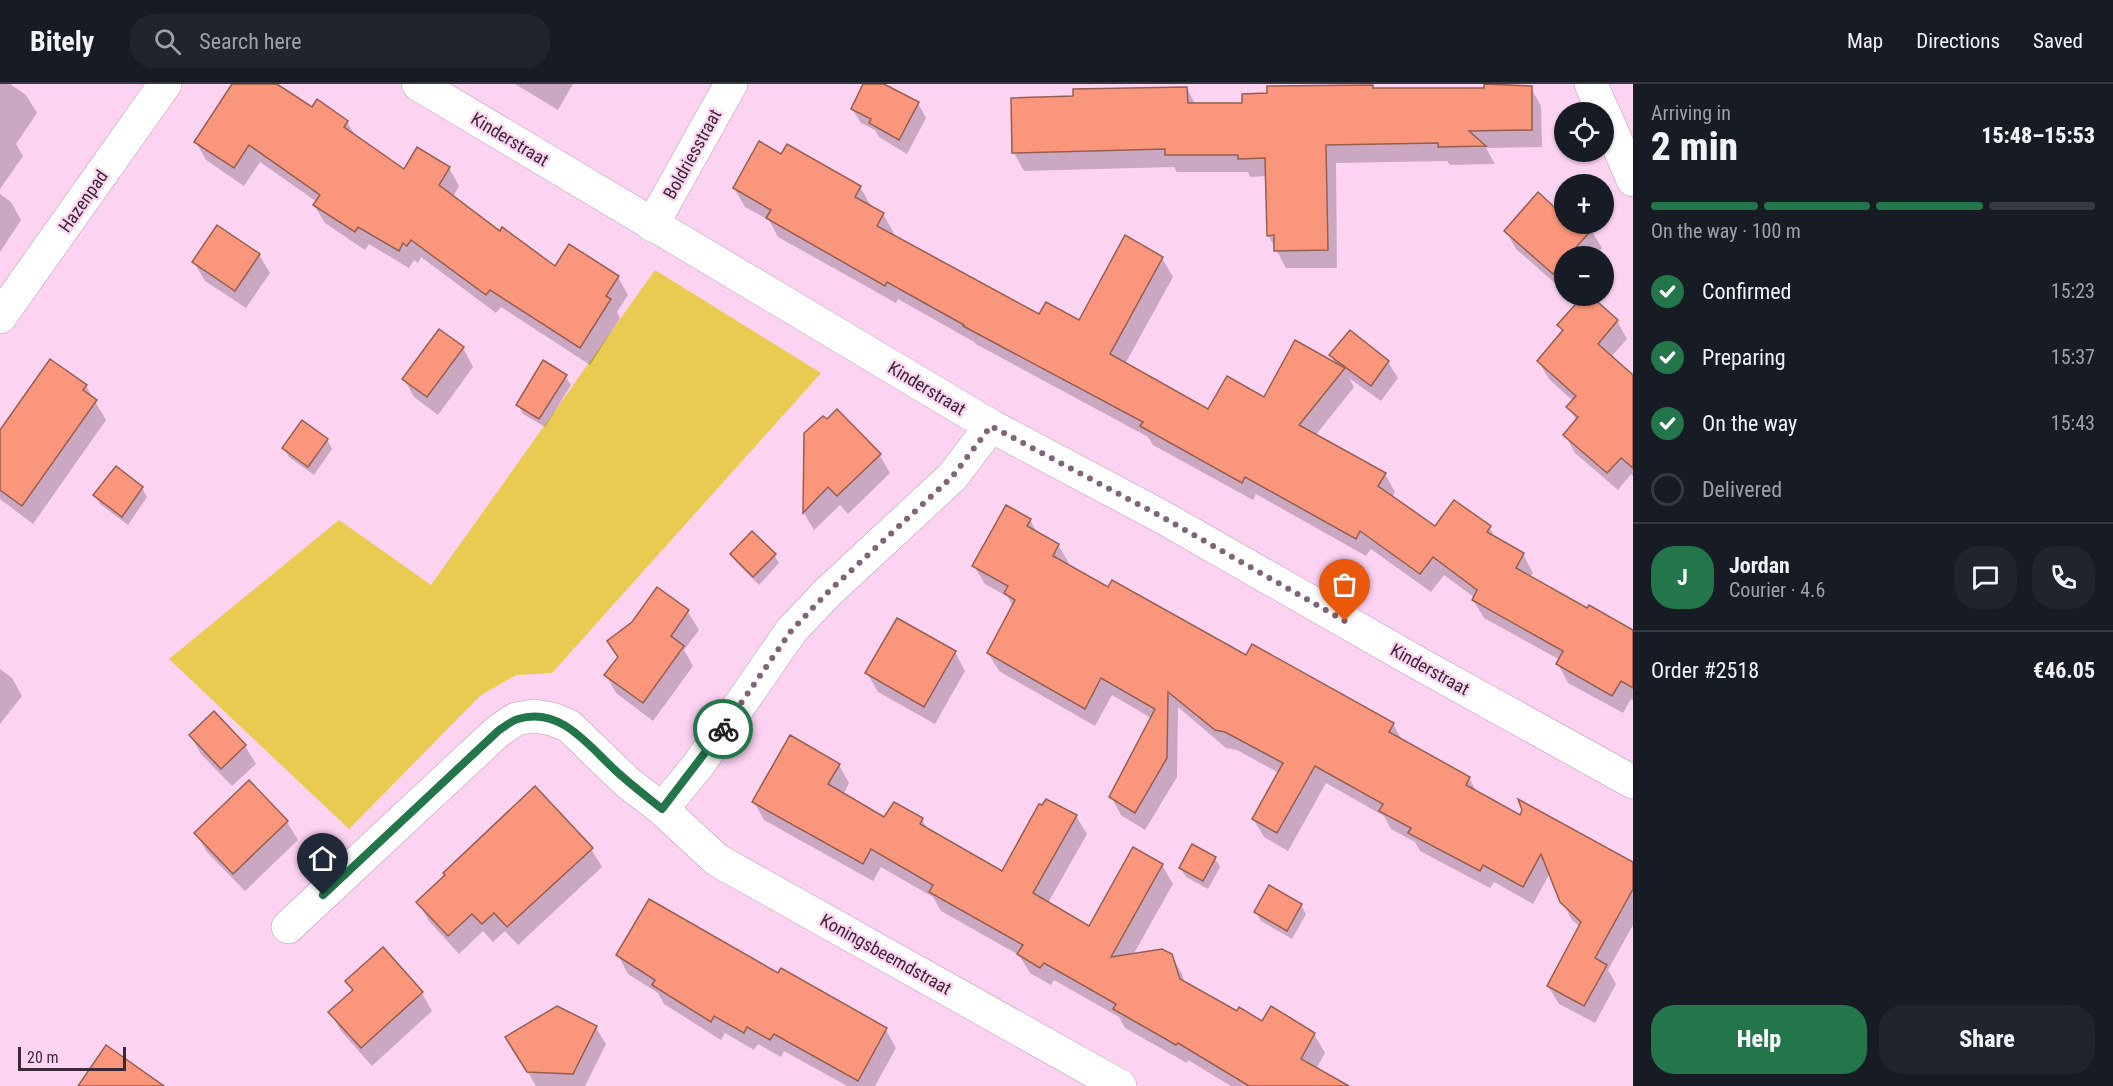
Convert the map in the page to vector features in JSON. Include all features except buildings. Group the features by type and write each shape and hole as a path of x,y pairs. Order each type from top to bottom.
{"street":[{"name":"Hazenpad","path":"0,317 165,84"},
{"name":"Kinderstraat","path":"418,84 991,426 1164,518 1633,782"},
{"name":"Boldriesstraat","path":"652,225 731,84"},
{"path":"1591,84 1598,102"},
{"path":"1614,138 1633,180"},
{"path":"662,809 699,764 791,631 828,592 952,477 991,426"},
{"name":"Koningsbeemdstraat","path":"288,927 498,731 516,719 543,717 569,726 627,782 662,809 717,860 1120,1086"}],"shaded area":[{"path":"655,270 821,373 552,673 516,675 481,695 349,829 169,659 339,520 431,585"}],"way so far":[{"path":"723,729 791,631 828,592 952,477 991,426 1164,518 1345,621"}],"route":[{"path":"323,895 498,731 516,719 534,716 552,719 569,726 627,782 662,809 699,764 723,729"}]}
